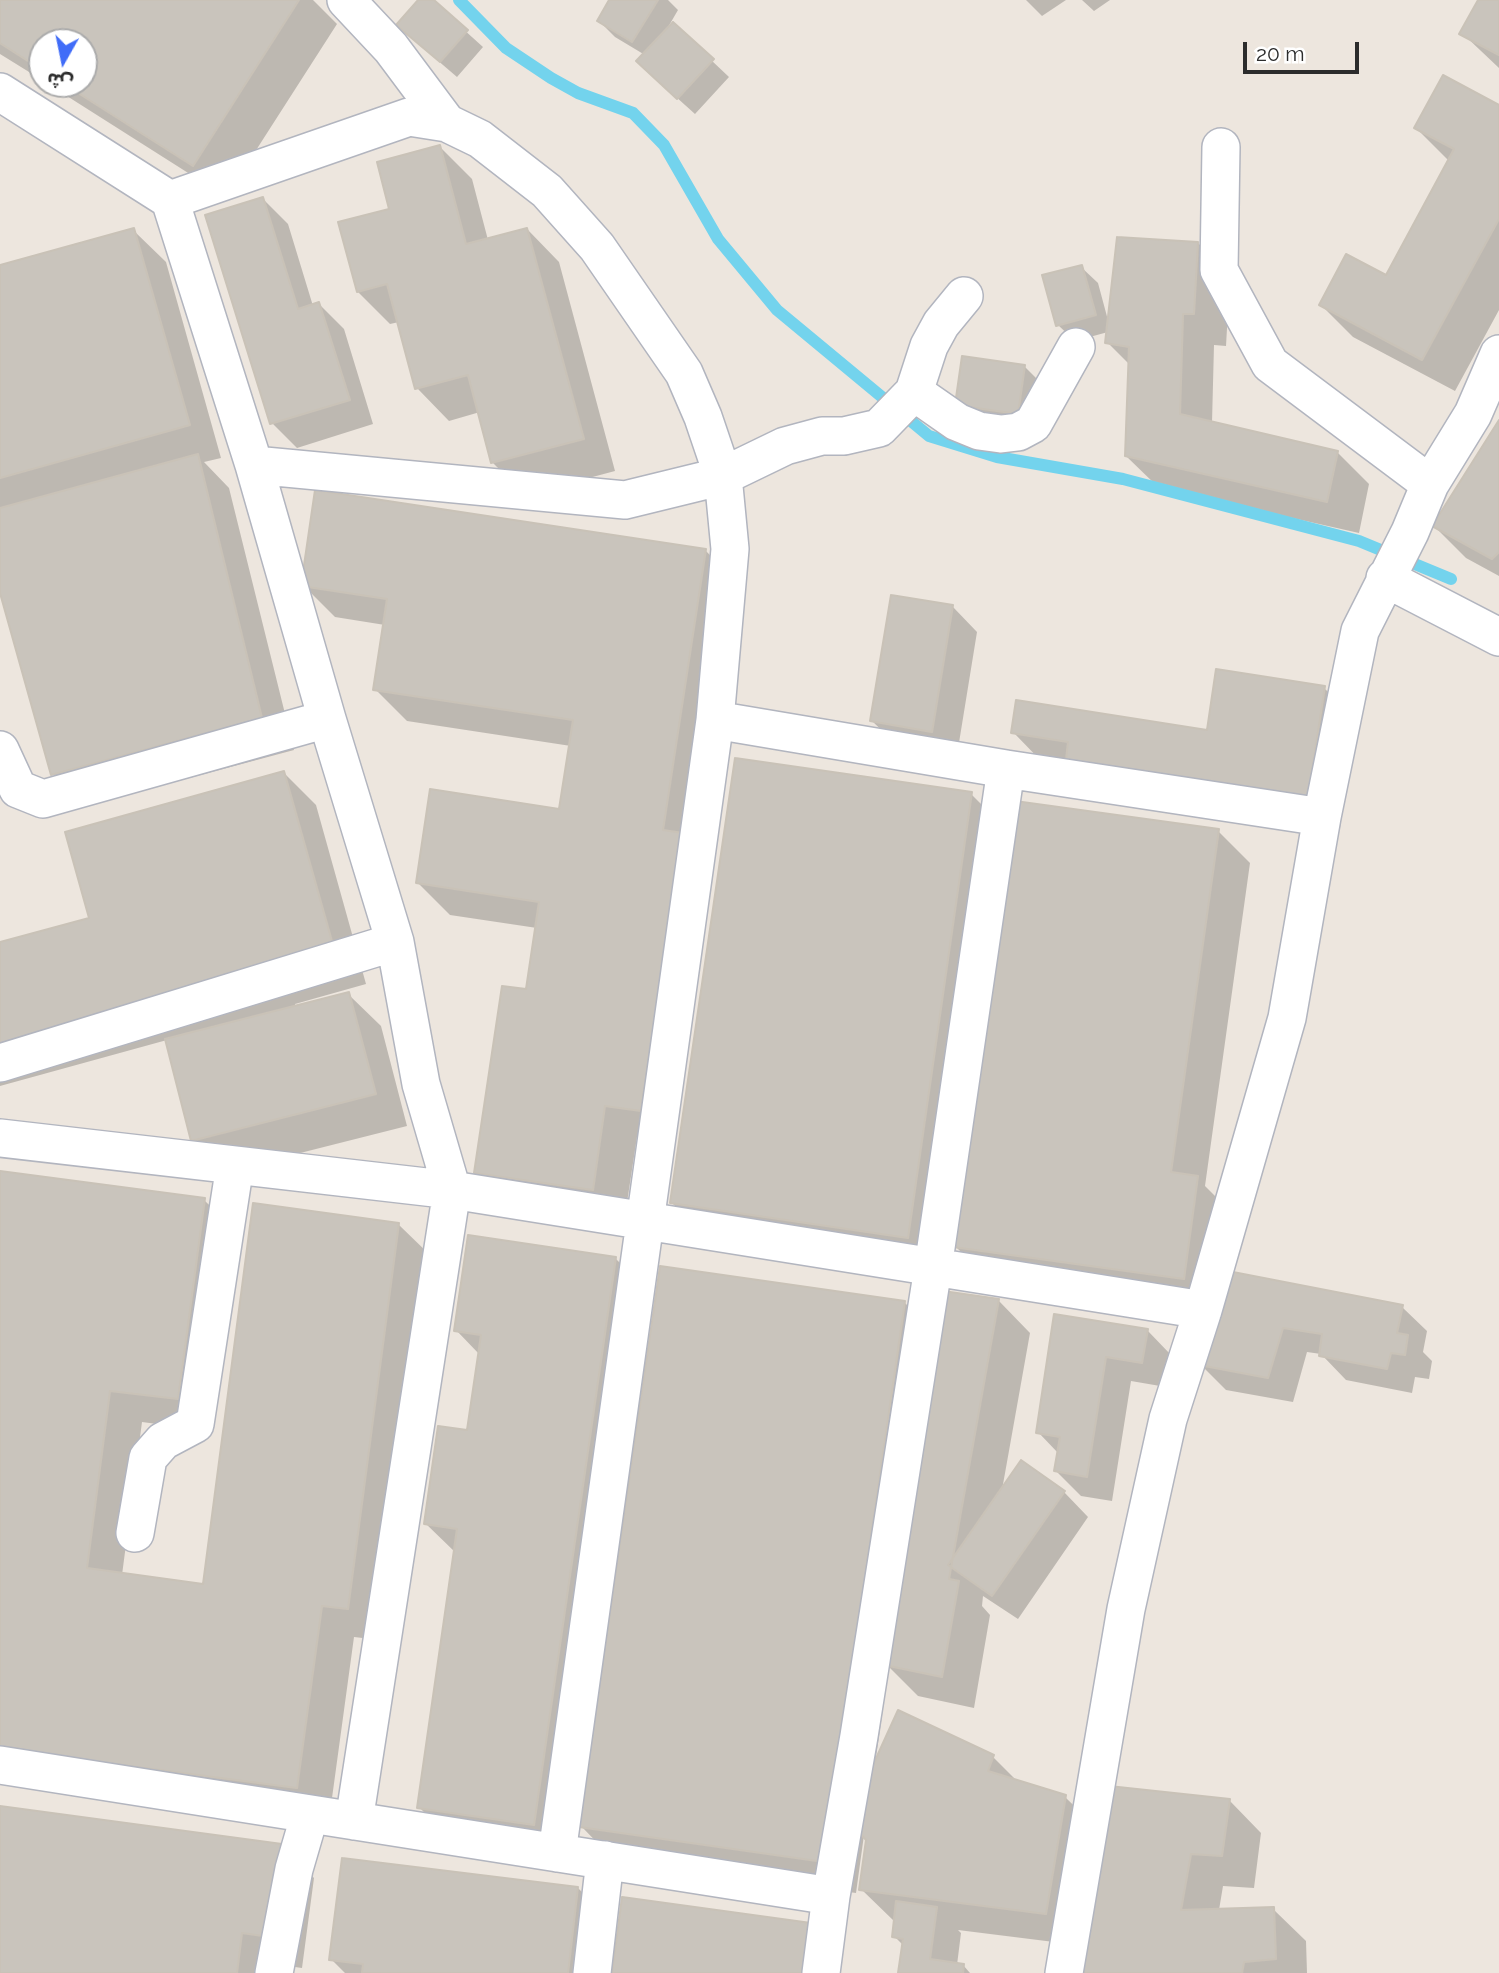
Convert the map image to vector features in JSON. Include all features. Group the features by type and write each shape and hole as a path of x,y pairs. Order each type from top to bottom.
{"street":[{"path":"346,0 391,48 447,123"},
{"path":"0,92 170,200 254,466 327,719 396,942 421,1084 452,1190 354,1821"},
{"path":"170,200 409,117 447,123 480,139 547,191 597,247 684,373 703,417 723,476 730,549 715,720 557,1853"},
{"path":"1221,147 1219,270 1269,364 1430,484"},
{"path":"254,466 625,500 723,476 785,446 822,436 844,436 879,428 914,392 929,346 940,324 964,296"},
{"path":"914,392 957,422 979,431 1000,434 1018,432 1033,424 1076,347"},
{"path":"1064,1973 1126,1609 1168,1419 1203,1310 1287,1018 1322,817 1360,631 1410,533 1430,484 1473,414 1499,355"},
{"path":"1387,574 1499,637"},
{"path":"0,750 18,789 43,800 327,719"},
{"path":"715,720 1006,769 1322,817"},
{"path":"821,1973 831,1896 933,1268 1006,769"},
{"path":"0,1063 396,942"},
{"path":"0,1138 452,1190 1203,1310"},
{"path":"135,1533 148,1458 163,1441 195,1424 234,1165"},
{"path":"0,1765 831,1896"},
{"path":"274,1973 294,1869 310,1814"},
{"path":"592,1973 605,1860"}],"building":[{"path":"0,0 299,0 193,166 86,98 98,98 98,28 28,28 28,61 0,43"},
{"path":"418,0 434,0 468,30 440,62 396,25"},
{"path":"609,0 658,0 632,42 597,21"},
{"path":"1478,0 1499,0 1499,55 1459,34"},
{"path":"673,22 714,59 677,99 636,61"},
{"path":"1443,75 1499,105 1499,219 1422,360 1319,305 1346,254 1386,275 1454,149 1414,128"},
{"path":"440,145 466,244 527,228 584,439 491,463 468,375 415,389 387,284 357,292 338,222 389,209 377,162"},
{"path":"263,197 298,309 319,302 350,400 270,424 205,215"},
{"path":"134,228 190,425 0,478 0,265"},
{"path":"1117,237 1198,242 1194,314 1183,314 1180,414 1338,451 1327,502 1125,456 1129,347 1105,343"},
{"path":"1082,265 1096,315 1056,326 1042,275"},
{"path":"962,356 1025,365 1018,414 955,405"},
{"path":"1499,420 1499,552 1492,559 1432,526"},
{"path":"198,454 262,718 51,775 0,593 0,508"},
{"path":"315,490 706,549 663,830 683,833 641,1111 605,1106 593,1190 474,1173 502,986 526,989 539,902 416,883 430,789 559,809 573,720 373,690 387,599 301,586"},
{"path":"891,595 953,605 932,732 870,721"},
{"path":"1216,669 1325,686 1308,797 1066,760 1068,742 1011,733 1016,700 1207,730"},
{"path":"735,758 972,792 908,1238 670,1203"},
{"path":"284,771 335,952 0,1045 0,942 89,918 65,832"},
{"path":"1015,801 1219,829 1171,1172 1198,1176 1184,1279 953,1247"},
{"path":"349,992 376,1094 191,1141 165,1039"},
{"path":"0,1171 205,1198 178,1399 110,1391 87,1568 203,1584 253,1203 399,1223 348,1609 322,1606 297,1788 0,1749"},
{"path":"468,1235 616,1257 534,1825 417,1808 457,1529 424,1524 438,1426 467,1430 481,1335 454,1331"},
{"path":"660,1266 905,1301 824,1862 579,1827"},
{"path":"1233,1272 1403,1305 1397,1333 1408,1335 1405,1355 1391,1353 1387,1369 1319,1356 1322,1334 1283,1328 1268,1378 1199,1365"},
{"path":"943,1291 999,1299 949,1579 959,1581 942,1677 884,1665"},
{"path":"1054,1314 1148,1329 1142,1363 1106,1357 1087,1477 1054,1471 1060,1437 1036,1433"},
{"path":"1021,1460 1065,1491 992,1596 948,1565"},
{"path":"898,1710 994,1755 988,1771 1066,1795 1046,1914 859,1890 866,1840 848,1820"},
{"path":"1109,1786 1230,1799 1222,1856 1191,1854 1181,1910 1274,1907 1276,1959 1244,1962 1242,1973 1081,1973"},
{"path":"0,1806 282,1844 270,1937 242,1933 237,1973 0,1973"},
{"path":"342,1858 578,1887 568,1973 362,1973 363,1964 329,1960"},
{"path":"622,1897 811,1923 804,1973 612,1973"},
{"path":"896,1901 937,1907 930,1959 964,1964 963,1973 898,1973 903,1939 892,1937"}],"waterway":[{"path":"459,0 506,48 551,78 578,93 633,113 664,145 718,239 777,310 929,436 997,457 1123,479 1359,541 1451,579"}]}
